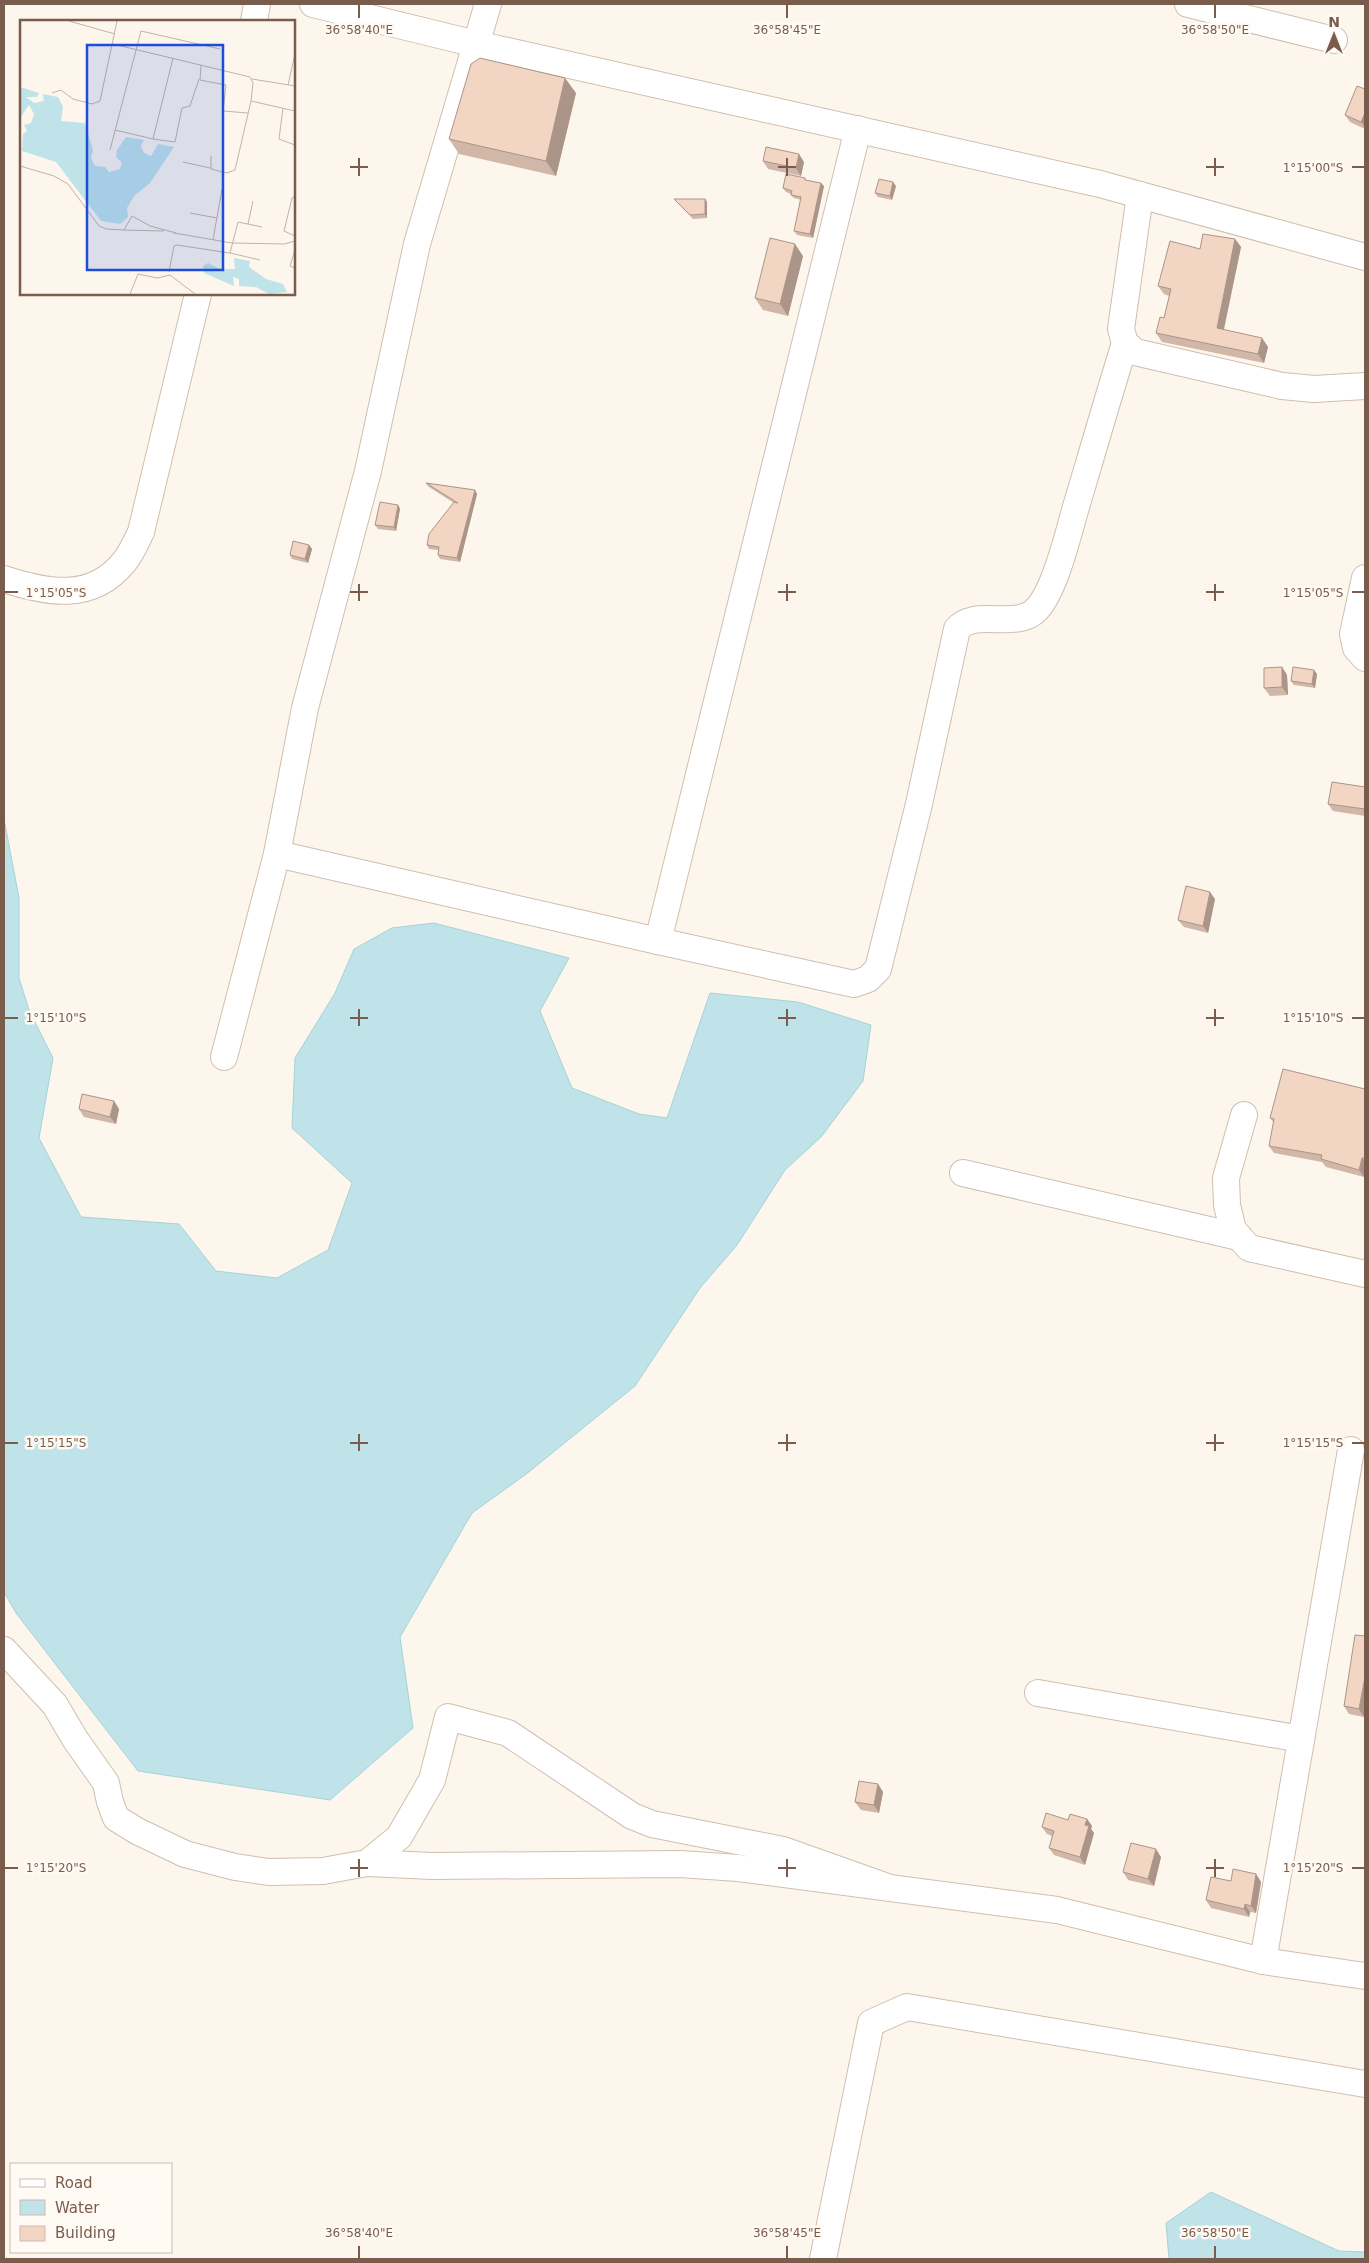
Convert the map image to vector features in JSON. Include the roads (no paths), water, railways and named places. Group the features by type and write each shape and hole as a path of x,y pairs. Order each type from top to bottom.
{"street":[{"path":"254,20 257,4"},
{"path":"313,4 476,44 1100,184 1365,257"},
{"path":"224,1057 277,854 304,708 368,471 417,244 488,4"},
{"path":"1188,4 1334,40"},
{"path":"658,941 858,129"},
{"path":"1140,195 1121,329 1125,343 1135,352 1282,386 1314,389 1365,386"},
{"path":"4,580 51,591 76,591 96,587 114,574 126,561 141,532 198,295"},
{"path":"277,854 854,984 868,979 878,969 919,804 957,628 965,622 975,620 1025,618 1038,608 1058,564 1125,343"},
{"path":"1365,578 1353,634 1356,648 1365,658"},
{"path":"1244,1115 1226,1178 1227,1205 1234,1230 1239,1237 1249,1248 1365,1274"},
{"path":"963,1173 1239,1237"},
{"path":"1263,1961 1351,1450"},
{"path":"4,1650 55,1704 75,1738 106,1783 116,1818 137,1831 185,1854 235,1867 269,1872 323,1871 367,1863 432,1866 624,1866 680,1864 738,1868 1057,1910 1263,1961 1365,1976"},
{"path":"1038,1693 1301,1739"},
{"path":"367,1863 400,1837 413,1817 432,1780 448,1717 508,1733 632,1816 652,1824 783,1850 890,1888"},
{"path":"823,2259 871,2024 907,2007 1365,2084"}],"water":[{"path":"4,819 19,898 19,978 29,1010 53,1058 39,1138 81,1217 179,1224 216,1271 277,1278 328,1250 352,1183 292,1128 295,1058 335,993 354,949 392,928 434,923 569,958 540,1011 572,1088 639,1114 667,1118 710,993 798,1002 871,1025 863,1081 821,1137 785,1170 737,1245 700,1288 635,1386 525,1475 472,1513 400,1637 413,1728 330,1800 138,1771 16,1613 4,1592"},
{"path":"1211,2192 1339,2251 1365,2252 1365,2259 1169,2259 1166,2223"}]}
